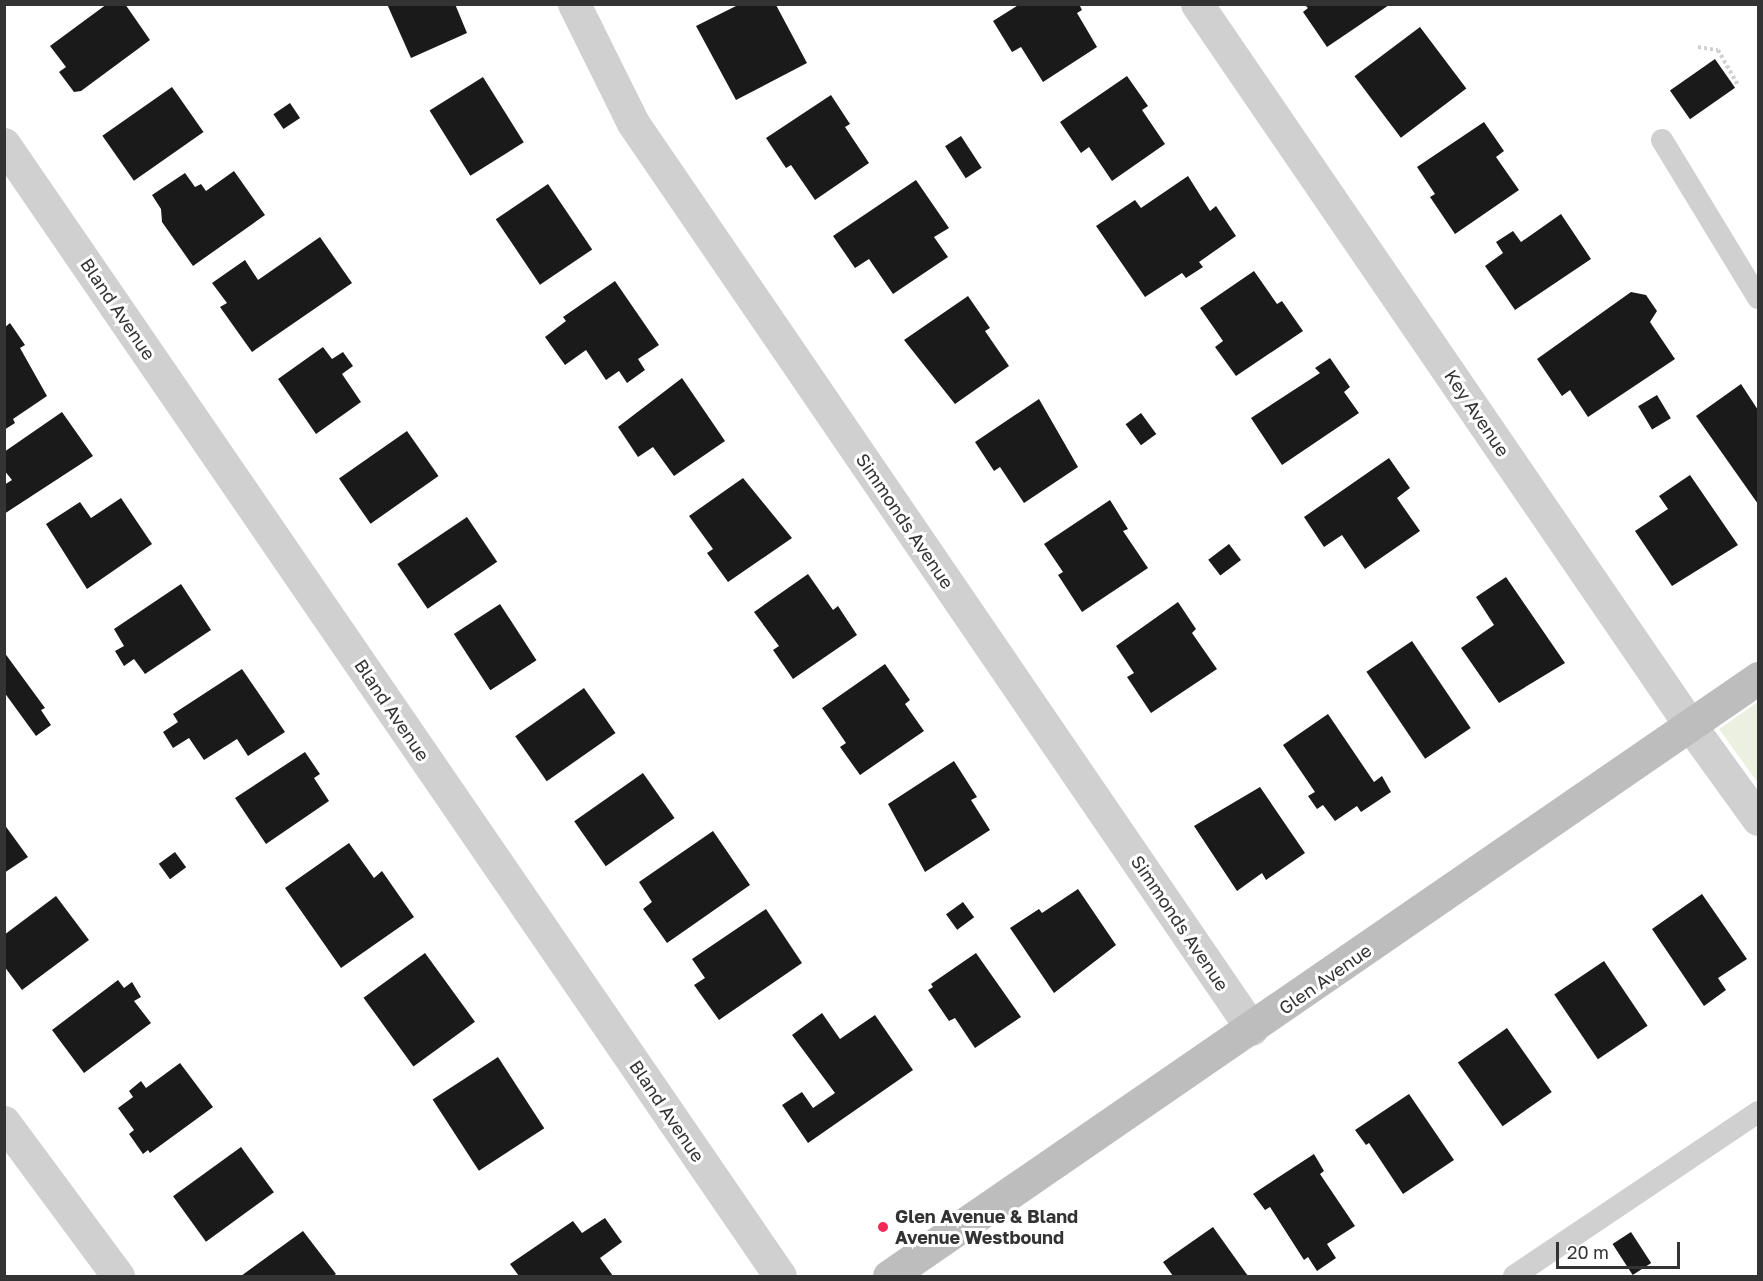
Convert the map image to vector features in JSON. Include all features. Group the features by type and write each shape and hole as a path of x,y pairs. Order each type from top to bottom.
{"street":[{"name":"Simmonds Avenue","path":"574,4 633,123 1252,1029"},
{"name":"Key Avenue","path":"1197,4 1690,725 1758,819"},
{"name":"Bland Avenue","path":"4,144 780,1276"},
{"name":"Glen Avenue","path":"889,1276 1252,1029 1758,678"},
{"path":"4,1122 118,1276"}],"lane":[{"path":"1662,140 1758,298"},
{"path":"1514,1276 1758,1112"}],"path":[{"path":"1698,47 1718,50 1738,85"}],"green space":[{"path":"1758,702 1758,783 1719,729"}],"building":[{"path":"107,4 125,4 150,40 81,91 74,92 59,72 66,67 50,46"},
{"path":"387,4 455,4 467,33 411,58"},
{"path":"1020,4 1079,4 1082,10 1077,13 1097,47 1043,82 1021,47 1012,52 993,21"},
{"path":"738,5 776,5 807,63 736,100 696,26"},
{"path":"1305,5 1389,5 1327,47 1303,12 1308,8"},
{"path":"1420,27 1466,88 1401,138 1355,76"},
{"path":"1715,59 1735,88 1690,119 1670,91"},
{"path":"1127,76 1148,106 1142,110 1165,144 1112,181 1089,147 1081,153 1060,122"},
{"path":"483,77 524,142 470,176 430,110"},
{"path":"172,87 204,132 134,181 102,136"},
{"path":"831,95 850,124 845,127 869,163 815,200 791,165 786,168 766,138"},
{"path":"290,103 300,118 283,129 273,114"},
{"path":"1484,122 1504,151 1496,157 1519,190 1455,234 1430,197 1435,194 1417,167"},
{"path":"961,136 982,168 966,178 945,146"},
{"path":"234,171 265,215 193,266 162,222 161,209 152,195 185,173 195,187 201,184 206,191"},
{"path":"1188,176 1210,211 1216,206 1236,236 1199,262 1203,267 1186,278 1182,273 1145,297 1096,226 1135,200 1141,208"},
{"path":"916,180 949,228 934,237 948,257 893,294 869,259 855,268 833,236"},
{"path":"548,184 592,249 540,285 496,219"},
{"path":"1561,214 1591,259 1515,310 1485,266 1503,253 1496,242 1513,231 1521,242"},
{"path":"320,237 352,283 252,352 220,307 227,303 212,283 245,260 258,280"},
{"path":"1254,271 1277,304 1282,301 1303,331 1236,376 1215,347 1223,341 1200,308"},
{"path":"615,281 659,345 638,359 645,370 627,383 619,371 606,380 586,350 565,365 545,337 566,321 563,317"},
{"path":"1631,292 1646,295 1657,311 1650,322 1675,359 1588,417 1570,390 1562,396 1537,359"},
{"path":"968,296 990,328 985,331 1009,366 955,404 904,340"},
{"path":"10,323 25,345 20,348 47,396 13,419 15,423 4,430 4,328"},
{"path":"323,347 332,359 343,352 353,366 342,374 361,402 316,434 278,379"},
{"path":"1330,358 1350,387 1344,392 1359,413 1282,465 1251,418 1320,373 1315,368"},
{"path":"682,378 725,441 674,476 653,447 638,457 618,427"},
{"path":"1741,384 1758,410 1758,504 1696,416"},
{"path":"1657,395 1671,418 1652,429 1638,406"},
{"path":"1039,399 1078,467 1024,503 1000,467 994,471 975,442"},
{"path":"62,412 93,456 4,514 4,485 12,480 4,470 4,452"},
{"path":"1141,413 1156,434 1141,445 1126,424"},
{"path":"407,431 439,476 371,524 339,479"},
{"path":"1389,458 1410,488 1397,498 1420,531 1365,569 1342,535 1324,547 1304,517"},
{"path":"1690,475 1738,545 1672,586 1635,531 1668,509 1659,496"},
{"path":"743,478 792,538 728,582 707,553 713,549 689,516"},
{"path":"121,498 152,544 87,589 46,524 80,502 91,518"},
{"path":"1110,500 1128,529 1123,531 1148,568 1082,612 1058,575 1063,572 1044,544"},
{"path":"467,517 497,562 428,609 397,564"},
{"path":"1229,544 1241,560 1220,576 1208,560"},
{"path":"808,574 833,610 838,606 857,635 793,679 773,650 779,646 754,612"},
{"path":"1506,577 1565,663 1499,703 1461,648 1494,625 1476,597"},
{"path":"181,584 211,630 145,674 134,659 124,666 115,651 124,646 114,629"},
{"path":"1178,602 1196,629 1192,633 1217,669 1151,713 1127,677 1134,673 1116,646"},
{"path":"500,604 536,660 490,690 454,634"},
{"path":"1412,641 1471,728 1425,759 1366,672"},
{"path":"4,652 45,708 41,710 51,725 36,736 4,692"},
{"path":"885,664 910,700 905,704 924,731 860,775 840,747 846,743 822,708"},
{"path":"242,669 285,732 248,756 237,739 204,760 189,738 173,748 163,732 178,722 173,714"},
{"path":"584,688 616,733 547,781 515,736"},
{"path":"1328,714 1374,782 1382,776 1391,792 1361,812 1357,806 1335,821 1323,805 1317,809 1308,796 1315,792 1283,745"},
{"path":"305,752 320,774 314,778 329,801 266,844 235,798"},
{"path":"954,761 977,797 971,800 990,830 925,872 888,804"},
{"path":"643,773 675,818 606,866 574,821"},
{"path":"1260,787 1305,853 1266,880 1262,873 1237,891 1194,826"},
{"path":"4,824 28,857 4,873"},
{"path":"713,831 750,885 667,943 643,909 652,902 639,882"},
{"path":"349,843 374,878 382,871 414,917 341,968 285,888"},
{"path":"175,852 186,867 170,879 159,864"},
{"path":"1078,889 1116,945 1054,993 1010,928 1039,909 1042,913"},
{"path":"1702,894 1747,959 1718,978 1726,990 1704,1006 1652,929"},
{"path":"56,896 89,940 22,990 4,966 4,935"},
{"path":"963,902 974,917 957,930 946,914"},
{"path":"766,909 802,963 719,1020 694,985 705,978 692,959"},
{"path":"425,953 475,1022 413,1066 364,998"},
{"path":"976,953 1021,1017 975,1048 955,1018 949,1021 928,990 933,987 931,984"},
{"path":"1604,961 1648,1026 1598,1059 1554,995"},
{"path":"118,980 124,988 132,982 141,997 134,1001 151,1023 84,1073 52,1030"},
{"path":"822,1013 840,1039 875,1015 913,1070 808,1143 782,1105 802,1092 813,1108 835,1093 792,1035"},
{"path":"1507,1028 1552,1092 1503,1126 1458,1062"},
{"path":"498,1057 544,1128 479,1171 433,1099"},
{"path":"180,1063 213,1107 150,1153 148,1150 143,1154 129,1134 134,1130 118,1108 133,1097 129,1091 141,1081 146,1088"},
{"path":"1409,1094 1454,1160 1403,1194 1369,1143 1366,1145 1355,1130"},
{"path":"241,1147 274,1192 206,1242 173,1196"},
{"path":"1314,1154 1324,1171 1320,1174 1355,1226 1327,1244 1336,1258 1317,1271 1308,1257 1304,1260 1270,1207 1265,1210 1253,1194"},
{"path":"605,1218 622,1242 600,1258 613,1276 519,1276 510,1264 573,1221 582,1233"},
{"path":"1213,1227 1248,1276 1173,1276 1163,1262"},
{"path":"303,1231 336,1274 333,1276 241,1276"},
{"path":"1631,1232 1651,1263 1633,1275 1613,1244"}],"place":[{"name":"Glen Avenue & Bland Avenue Westbound","path":"883,1227"}]}
